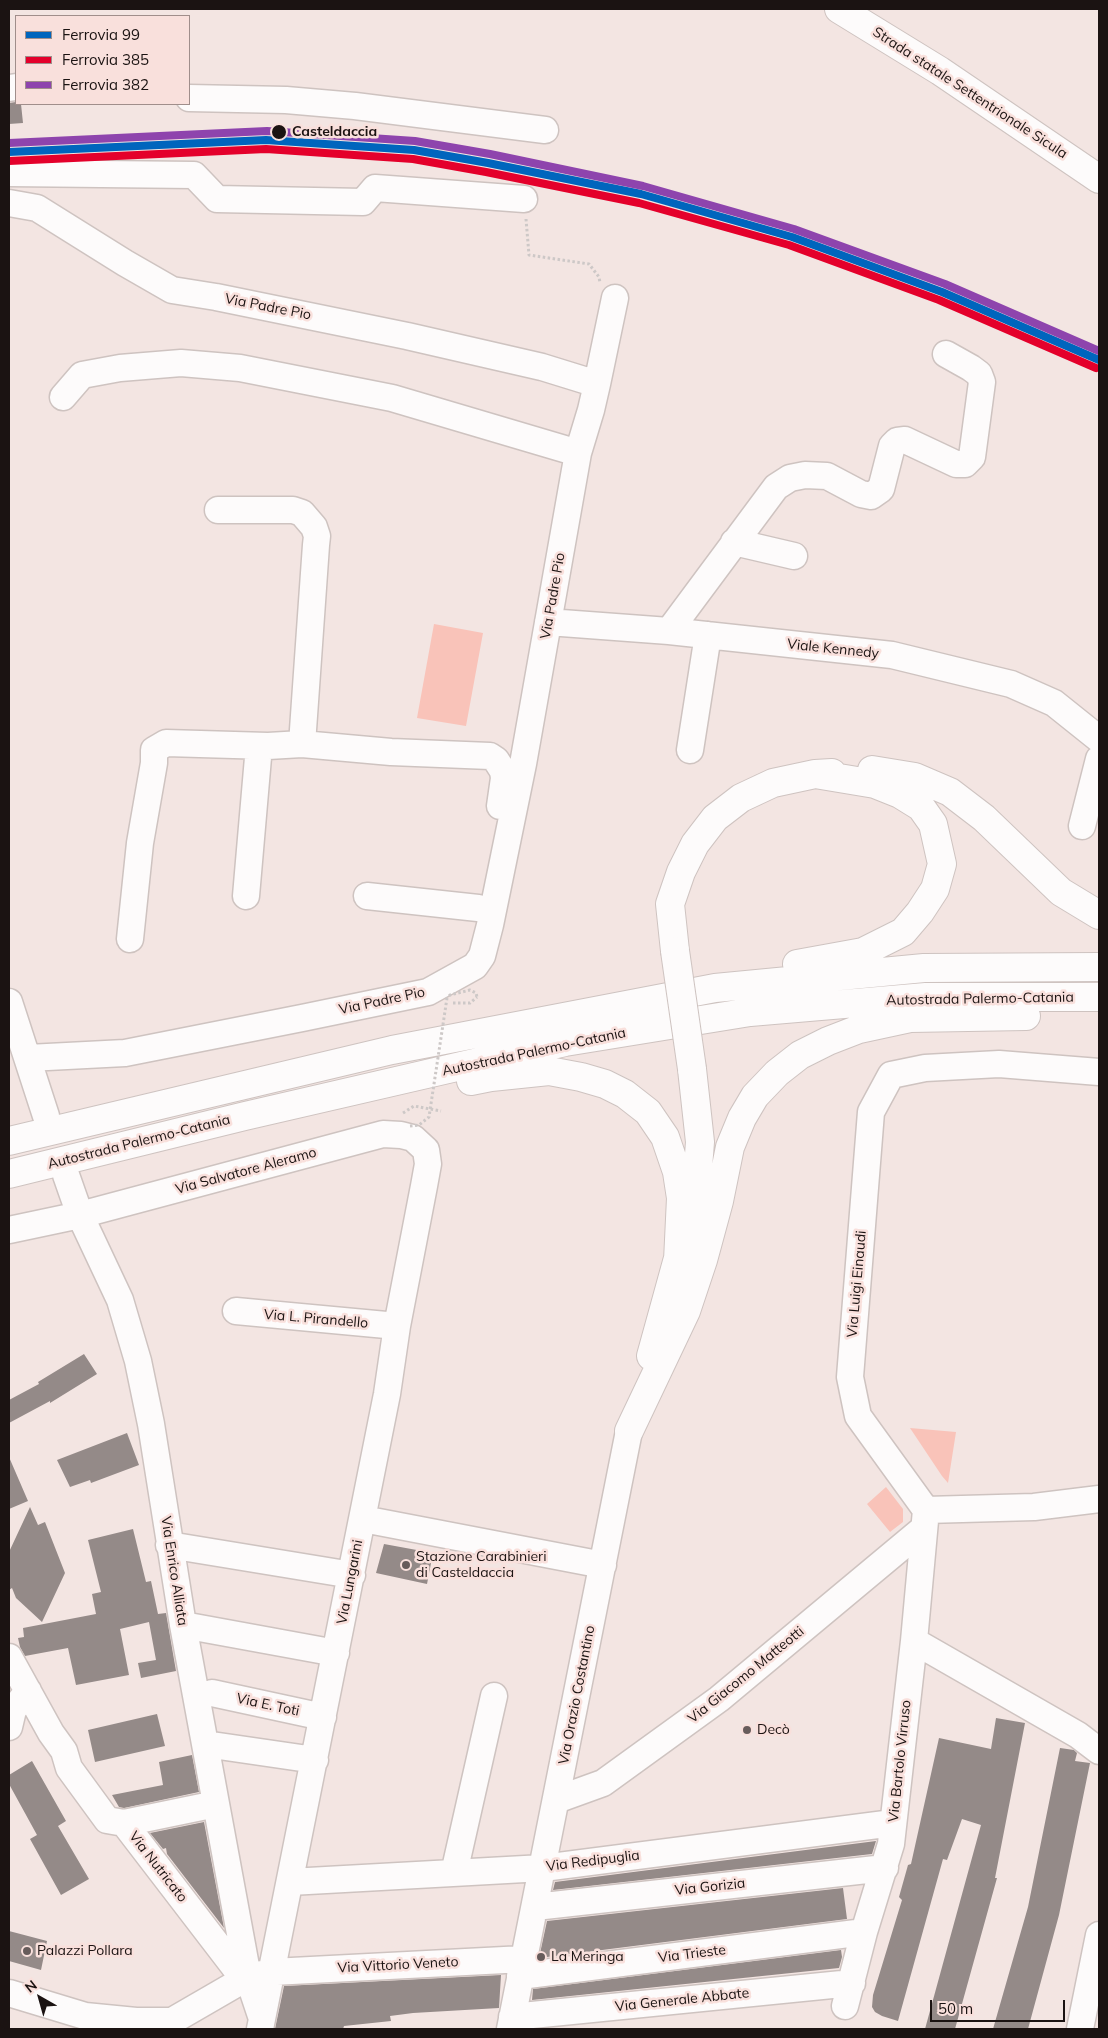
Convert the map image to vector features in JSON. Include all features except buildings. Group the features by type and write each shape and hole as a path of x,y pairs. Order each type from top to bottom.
{"main road":[{"name":"Strada statale Settentrionale Sicula","path":"839,9 940,71 1099,179"},
{"path":"629,1432 696,1193 699,1151 692,1069 670,904 681,872 695,844 715,818 741,798 773,782 815,774 874,770 915,777 950,792 984,818 1060,892 1099,916"},
{"path":"115,1115 205,1084 387,1038 711,974 787,966 862,952 903,932 920,912 935,889 942,864 934,824 921,806 900,794 875,784 815,774"},
{"name":"Autostrada Palermo-Catania","path":"9,1141 392,1050 715,988 924,968 1099,967"},
{"name":"Autostrada Palermo-Catania","path":"9,1174 245,1116 565,1042 750,1012 926,997 1099,997"},
{"path":"629,1432 686,1311 704,1260 730,1147 742,1118 755,1096 777,1073 800,1055 828,1041 859,1029 910,1018 1099,1014"},
{"path":"245,1116 403,1095 492,1077 549,1071 605,1084 626,1094 648,1112 665,1137 677,1172 681,1198 678,1261"}],"street":[{"path":"190,98 286,100 355,106 545,130"},
{"path":"9,173 194,175 217,199 363,202 376,188 524,199"},
{"name":"Via Padre Pio","path":"9,203 37,208 108,253 172,290 216,297 407,336 542,367 597,384 578,453 523,764 490,925 482,956 475,966 428,992 302,1018 125,1053 28,1058"},
{"path":"597,384 616,298"},
{"path":"669,631 776,487 790,478 805,475 827,476 861,494 872,496 881,489 892,446 897,441 905,440 956,464 965,464 972,457 982,382 979,374 946,354"},
{"path":"62,397 82,375 120,368 181,363 240,368 392,398 578,453"},
{"path":"218,510 293,510 302,513 314,527 317,536 302,744"},
{"path":"734,542 794,556"},
{"name":"Viale Kennedy","path":"548,622 669,631 892,656 1011,684 1054,703 1099,739"},
{"path":"690,750 708,635"},
{"path":"130,939 140,843 154,763 154,750 166,743 260,746 302,744 391,752 483,755 496,760 504,771 504,778 470,950 475,966"},
{"path":"246,896 260,746"},
{"path":"1082,826 1099,760"},
{"path":"366,896 478,908"},
{"path":"9,1002 46,1116"},
{"name":"Via Luigi Einaudi","path":"924,1520 858,1416 850,1377 871,1112 891,1075 925,1068 999,1064 1099,1072"},
{"name":"Via Salvatore Aleramo","path":"9,1230 80,1215 383,1134 402,1135 406,1127"},
{"name":"Via Lungarini","path":"260,1974 290,1882 363,1519 428,1164 426,1150 406,1127"},
{"name":"Via Enrico Alliata","path":"66,1175 80,1215 120,1300 138,1362 151,1424 169,1545 216,1804 260,1974 261,2024"},
{"name":"Via L. Pirandello","path":"236,1311 397,1326"},
{"name":"Via Orazio Costantino","path":"511,2023 629,1432"},
{"path":"924,1520 1099,1499"},
{"path":"363,1519 603,1565"},
{"name":"Via Bartolo Virruso","path":"848,1994 864,1932 891,1844 914,1641 924,1520"},
{"name":"Via Giacomo Matteotti","path":"556,1800 603,1783 719,1699 924,1520"},
{"path":"169,1545 352,1575"},
{"path":"183,1625 336,1653"},
{"path":"914,1641 1078,1735 1099,1751"},
{"name":"Via Nutricato","path":"9,1657 51,1733 64,1751 69,1768 107,1820 124,1823 236,1969 260,1974"},
{"path":"9,1727 13,1710 28,1691"},
{"name":"Via E. Toti","path":"212,1693 323,1717"},
{"path":"454,1873 494,1696"},
{"path":"205,1744 315,1760"},
{"path":"124,1823 216,1804"},
{"name":"Via Redipuglia","path":"290,1882 543,1868 893,1824"},
{"name":"Via Gorizia","path":"535,1907 885,1868"},
{"name":"Via Trieste","path":"522,1968 864,1932"},
{"path":"1080,2029 1099,1935"},
{"name":"Via Vittorio Veneto","path":"260,1974 522,1968"},
{"path":"9,1993 85,2016 171,2025 260,1974"},
{"name":"Via Generale Abbate","path":"511,2023 848,1994"}],"path":[{"path":"524,199 529,254 589,264 599,277 602,290 616,298"},
{"path":"441,1111 414,1106 400,1114 406,1127 419,1125 429,1118 447,998 450,995 470,990 476,993 478,997"}],"shaded area":[{"path":"434,624 483,633 466,726 417,718"},
{"path":"910,1428 956,1432 948,1483 942,1476"},
{"path":"886,1487 903,1509 903,1522 890,1532 867,1504"}],"rail line":[{"name":"382","path":"9,143 267,131 415,141 490,154 643,186 794,229 945,284 1099,351"},
{"name":"99","path":"9,152 266,140 414,150 488,163 641,194 792,237 942,292 1099,360"},
{"name":"385","path":"9,161 266,149 413,159 486,172 639,203 789,245 939,300 1096,368"}],"place":[{"name":"Casteldaccia","path":"279,132"},
{"name":"Stazione Carabinieri di Casteldaccia","path":"406,1565"},
{"name":"Decò","path":"747,1730"},
{"name":"Palazzi Pollara","path":"27,1951"},
{"name":"La Meringa","path":"541,1957"}]}
